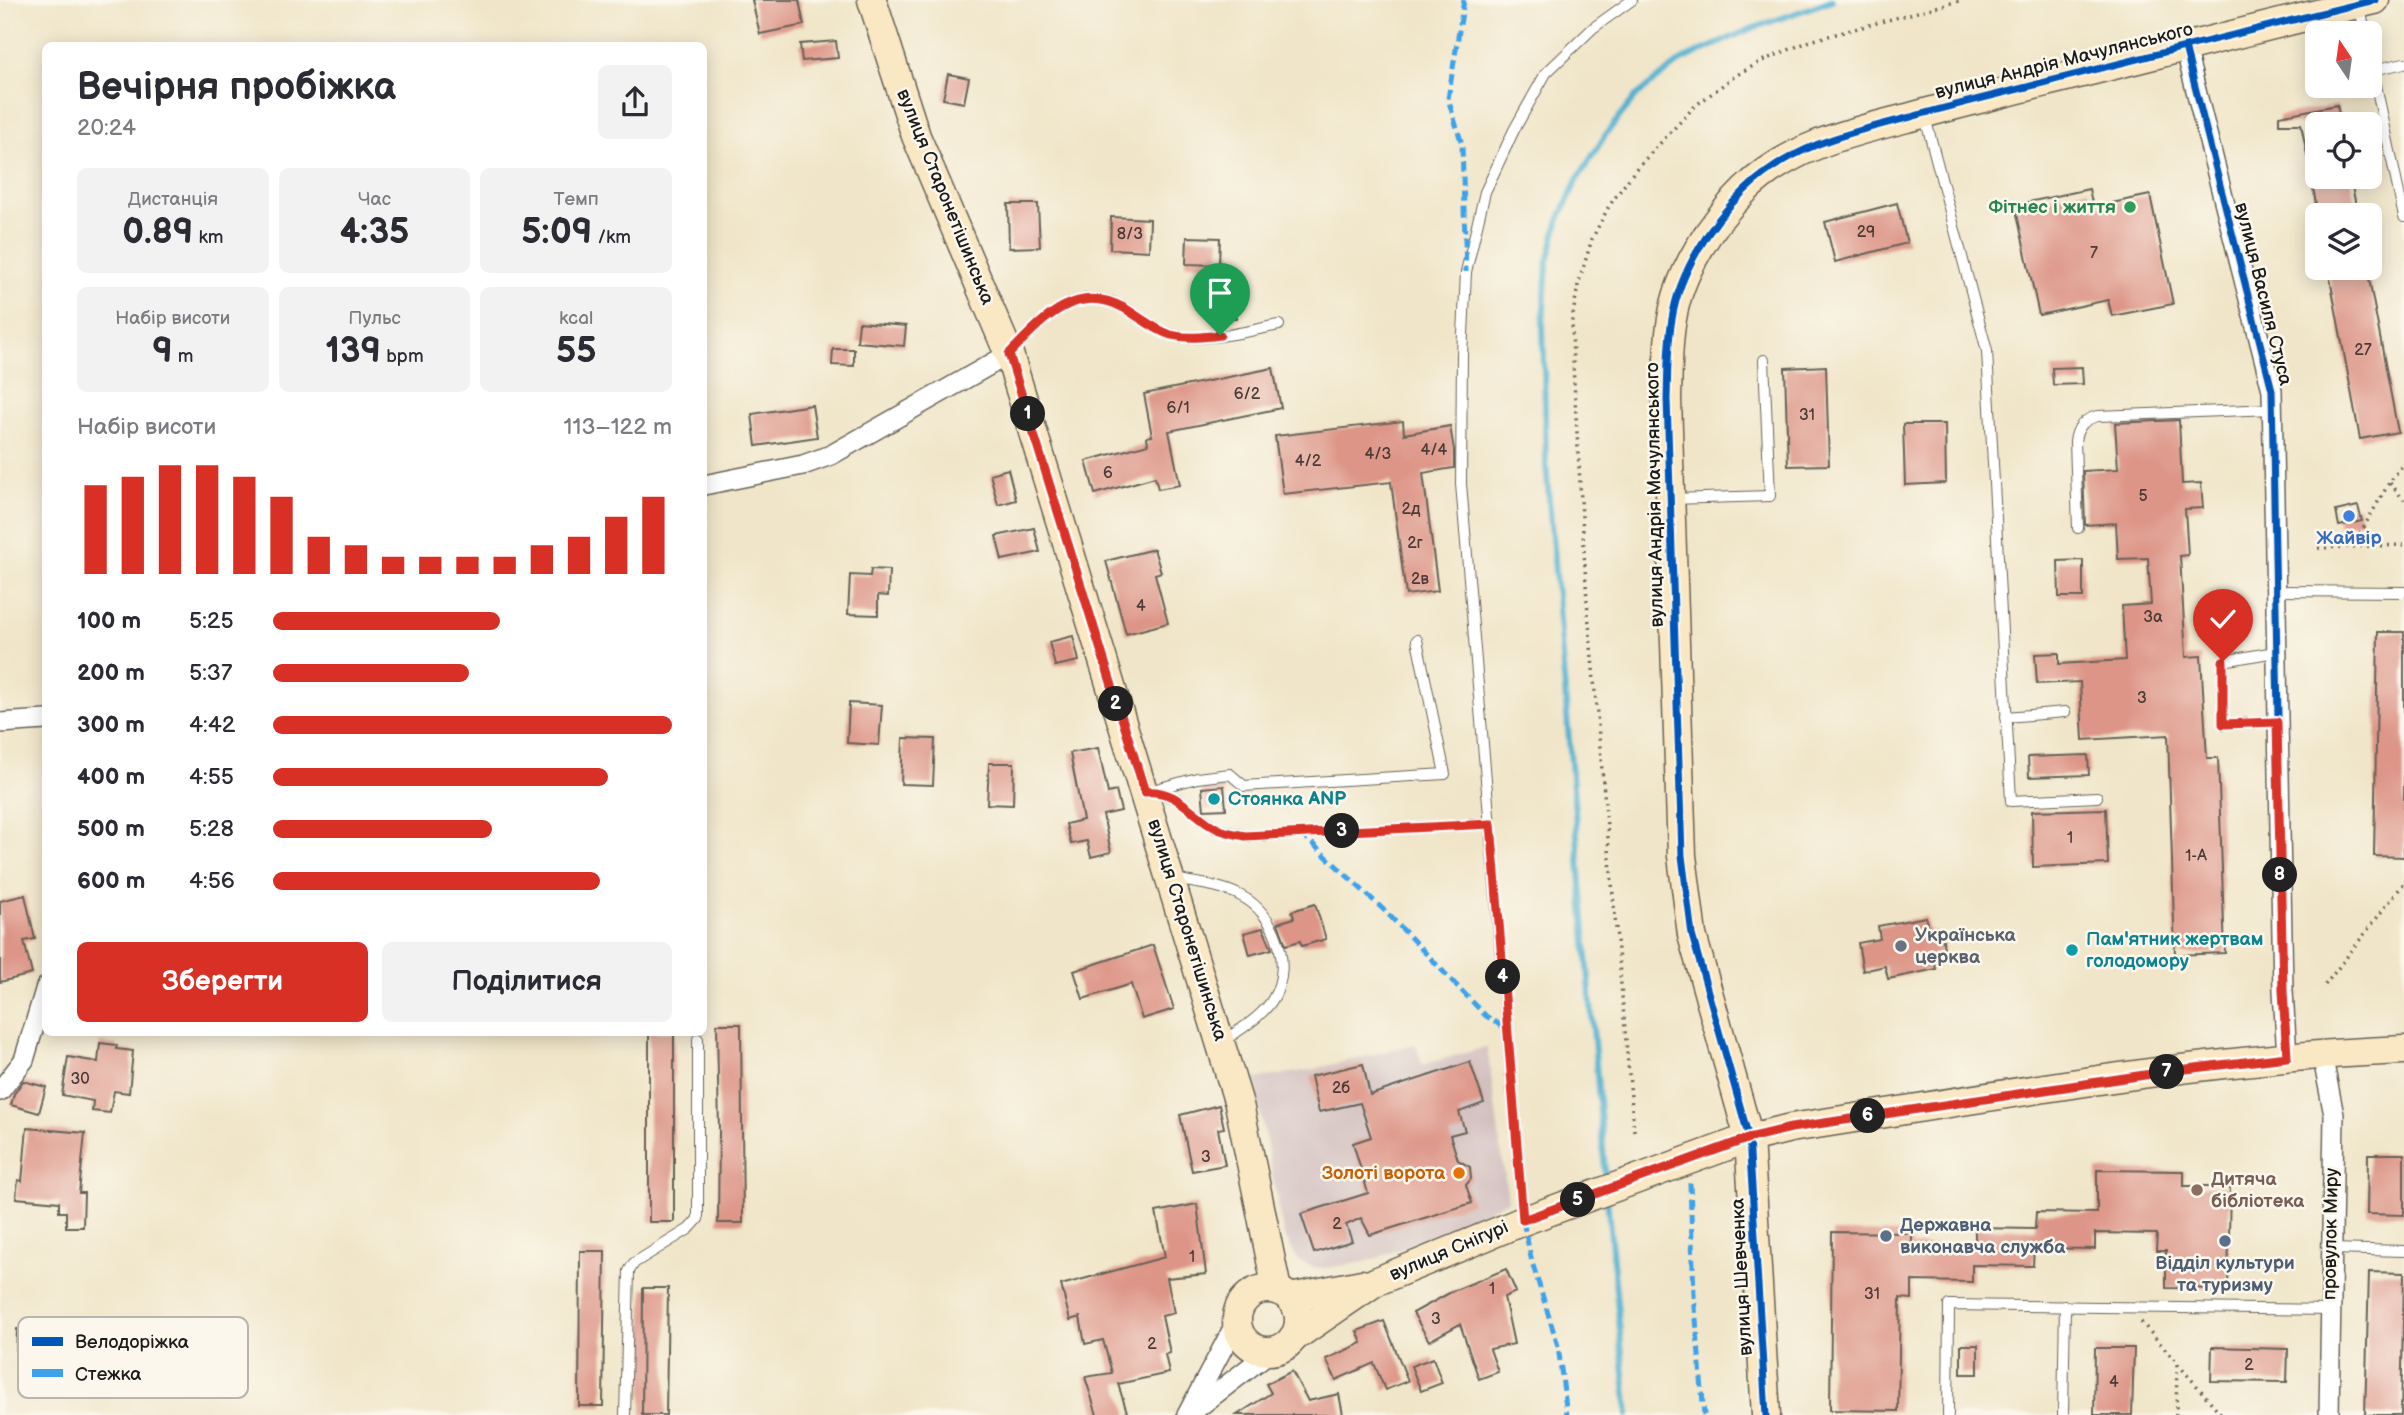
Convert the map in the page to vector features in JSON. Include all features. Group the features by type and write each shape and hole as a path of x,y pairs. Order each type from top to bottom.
{"main road":[{"name":"вулиця Старонетішинська","path":"872,0 916,136 1009,354 1239,1104 1264,1230 1283,1294"},
{"name":"вулиця Андрія Мачулянського","path":"1749,1138 1692,935 1678,782 1667,399 1668,351 1672,317 1681,286 1699,250 1720,218 1776,165 1804,150 1843,135 2367,2"},
{"name":"вулиця Снігурі","path":"1282,1344 1376,1282 1523,1220 1749,1138 1791,1128 2019,1093 2287,1057 2404,1050"},
{"name":"вулиця Шевченка","path":"1749,1138 1766,1415"},
{"path":"1238,1315 1250,1294 1268,1289 1283,1294 1296,1307 1298,1328 1282,1344 1251,1346 1239,1331 1238,1315 1264,1230"},
{"name":"вулиця Снігурі","path":"1283,1294 1376,1282"}],"street":[{"name":"вулиця Василя Стуса","path":"2185,47 2272,390 2283,990 2287,1057"},
{"path":"707,484 803,465 831,455 1009,354"},
{"path":"0,723 42,720"},
{"path":"0,1091 24,1060 42,1000"},
{"name":"провулок Миру","path":"2322,1054 2334,1115 2329,1415"},
{"name":"вулиця Снігурі","path":"1188,1415 1238,1315"},
{"name":"вулиця Снігурі","path":"1188,1415 1282,1344"}],"lane":[{"path":"1523,1220 1461,484 1466,272 1485,192 1514,130 1546,74 1593,28 1632,0"},
{"path":"2366,21 2367,2"},
{"path":"2382,68 2404,63"},
{"path":"2379,98 2404,217"},
{"path":"1924,113 1987,351 2011,801 2097,797"},
{"path":"1009,354 1059,309 1089,298 1105,300 1123,307 1161,331 1184,337 1220,335 1279,325"},
{"path":"1670,499 1770,496 1764,360"},
{"path":"2078,527 2075,441 2078,429 2086,420 2098,416 2273,409"},
{"path":"2275,591 2404,592"},
{"path":"1145,792 1197,778 1230,774 1244,786 1445,774 1417,640"},
{"path":"2276,652 2223,661 2223,724 2277,722"},
{"path":"2006,717 2065,712"},
{"path":"1145,792 1167,794 1217,829 1245,836 1491,824"},
{"path":"1171,878 1214,886 1240,895 1260,909 1270,921 1282,961 1277,990 1265,1010 1221,1043"},
{"path":"625,1415 629,1271 634,1263 689,1229 698,1219 698,1040"},
{"path":"2330,1249 2404,1251"},
{"path":"1948,1415 1949,1305 2330,1310"},
{"path":"2063,1415 2065,1306"}],"path":[{"path":"2353,546 2389,483 2404,463"},
{"path":"2389,483 2404,500"},
{"path":"2318,548 2404,545"},
{"path":"2325,985 2404,883"},
{"path":"2128,1308 2222,1415"},
{"path":"2176,1415 2177,1362"}],"shaded area":[{"path":"1416,1044 1422,1065 1487,1047 1508,1200 1428,1239 1366,1262 1325,1268 1313,1267 1299,1261 1284,1236 1254,1079 1310,1070"}],"building":[{"path":"752,0 799,0 804,25 760,34"},
{"path":"836,41 838,58 802,61 800,44"},
{"path":"948,74 969,78 964,103 943,99"},
{"path":"2337,105 2338,112 2305,112 2305,144 2301,124 2279,124 2279,116"},
{"path":"2089,189 2093,207 2150,195 2173,304 2112,316 2108,300 2039,315 2015,205"},
{"path":"2313,189 2353,189 2355,203 2316,203"},
{"path":"1897,203 1907,243 1835,262 1825,222"},
{"path":"1008,204 1038,204 1040,247 1009,248"},
{"path":"1111,217 1150,219 1149,251 1110,249"},
{"path":"1187,237 1220,238 1219,265 1186,264"},
{"path":"2330,280 2369,280 2398,432 2360,439"},
{"path":"1235,292 1236,318 1217,318 1217,293"},
{"path":"859,322 906,326 904,346 857,342"},
{"path":"833,349 854,349 854,366 832,365"},
{"path":"1826,366 1829,465 1788,466 1785,368"},
{"path":"2082,367 2083,384 2053,385 2052,368"},
{"path":"1273,368 1281,408 1169,431 1180,485 1158,489 1155,477 1095,494 1086,461 1148,444 1147,437 1152,436 1144,394"},
{"path":"812,405 817,437 756,446 752,414"},
{"path":"2179,420 2182,484 2201,483 2203,508 2185,509 2188,555 2180,556 2186,657 2201,656 2207,758 2218,758 2225,953 2175,955 2168,735 2083,740 2080,682 2037,684 2035,654 2059,653 2059,664 2125,660 2122,606 2151,604 2148,558 2118,559 2116,523 2085,525 2083,471 2118,469 2115,423"},
{"path":"1403,421 1404,434 1450,426 1454,450 1454,468 1423,473 1438,591 1406,595 1391,482 1283,494 1275,436"},
{"path":"1903,424 1945,424 1946,483 1905,485"},
{"path":"1008,469 1016,500 998,505 990,474"},
{"name":"Жайвір","path":"2358,506 2362,521 2339,526 2336,511"},
{"path":"1034,528 1040,552 1002,560 996,536"},
{"path":"1154,549 1161,572 1155,574 1168,623 1126,634 1106,561"},
{"path":"2083,560 2083,597 2059,597 2058,561"},
{"path":"871,569 889,570 888,596 878,595 878,615 848,614 850,575 870,576"},
{"path":"2378,632 2404,632 2404,857 2374,856"},
{"path":"1073,636 1079,661 1055,666 1049,642"},
{"path":"849,703 882,705 879,745 847,743"},
{"path":"903,738 935,739 933,785 901,784"},
{"path":"1098,748 1108,793 1116,791 1121,811 1103,815 1111,852 1091,857 1087,841 1071,844 1066,824 1083,820 1070,753"},
{"path":"2088,755 2089,775 2029,777 2028,757"},
{"path":"989,763 1014,763 1013,805 987,804"},
{"name":"Стоянка ANP","path":"1224,786 1226,809 1204,810 1202,788"},
{"path":"2106,809 2108,864 2033,867 2032,811"},
{"path":"25,895 35,939 24,941 32,974 0,982 0,901"},
{"path":"1315,904 1326,939 1302,946 1300,941 1286,945 1278,923 1294,918 1292,911"},
{"name":"Українська церква","path":"1926,917 1928,930 1942,934 1944,949 1933,956 1936,969 1888,979 1885,966 1863,971 1858,943 1880,939 1878,926"},
{"path":"1263,928 1272,949 1250,955 1244,933"},
{"path":"1153,945 1174,1009 1142,1019 1131,984 1083,999 1074,971"},
{"path":"717,1024 741,1024 743,1223 718,1223"},
{"path":"649,1036 674,1036 674,1222 649,1222"},
{"path":"100,1043 133,1051 129,1093 114,1091 110,1113 92,1111 93,1101 62,1095 68,1057 98,1062"},
{"path":"1470,1062 1484,1103 1459,1112 1465,1131 1450,1135 1458,1160 1470,1167 1471,1179 1466,1185 1472,1203 1370,1235 1361,1218 1346,1225 1352,1241 1314,1253 1301,1214 1368,1193 1353,1143 1371,1137 1360,1103 1319,1112 1311,1076 1363,1064 1370,1095"},
{"path":"23,1081 46,1087 39,1113 11,1105 14,1094"},
{"path":"1219,1105 1224,1128 1218,1129 1225,1165 1192,1171 1180,1115"},
{"path":"27,1128 85,1133 79,1193 84,1193 83,1227 66,1227 66,1212 59,1212 59,1202 16,1198 18,1180 22,1181"},
{"path":"2368,1154 2404,1154 2404,1215 2367,1214"},
{"path":"2097,1170 2184,1171 2184,1186 2230,1186 2228,1289 2166,1288 2166,1251 2156,1251 2157,1234 2095,1233 2095,1249 2034,1248 2033,1266 1972,1265 1972,1282 1912,1281 1912,1299 1900,1298 1898,1411 1830,1410 1832,1232 1912,1233 1912,1246 1975,1245 1975,1228 2035,1229 2036,1212 2097,1213"},
{"path":"1197,1204 1206,1274 1167,1278 1174,1313 1162,1316 1170,1353 1165,1354 1169,1373 1118,1384 1128,1415 1097,1415 1085,1377 1112,1373 1103,1340 1085,1344 1080,1317 1070,1320 1061,1285 1165,1257 1156,1212"},
{"path":"580,1251 605,1251 603,1406 579,1406"},
{"path":"1506,1269 1516,1292 1504,1297 1514,1344 1490,1349 1498,1372 1479,1379 1460,1324 1429,1341 1413,1313 1453,1291"},
{"path":"2369,1272 2404,1273 2401,1415 2365,1415"},
{"path":"643,1288 668,1288 666,1415 642,1415"},
{"path":"1384,1321 1408,1381 1385,1390 1374,1363 1336,1380 1326,1359 1362,1343 1357,1331"},
{"path":"17,1329 18,1360 16,1360"},
{"path":"1961,1345 1978,1345 1978,1374 1961,1374"},
{"path":"2212,1347 2288,1349 2287,1382 2211,1381"},
{"path":"2095,1348 2134,1348 2132,1415 2094,1415"},
{"path":"1433,1358 1442,1383 1421,1391 1411,1366"},
{"path":"1292,1371 1308,1401 1339,1394 1343,1415 1237,1415 1271,1393 1266,1384"}],"waterway":[{"path":"1606,1184 1546,463 1543,324 1547,265 1558,222 1577,180 1606,134 1636,96 1682,60 1748,30 1832,0"},
{"path":"1607,1198 1628,1415"}],"marked path":[{"path":"1464,0 1448,99 1462,144 1466,272"},
{"path":"1301,833 1386,912 1486,1016 1508,1030"},
{"path":"1690,1183 1694,1295 1704,1415"},
{"path":"1523,1221 1532,1262 1558,1346 1567,1415"}],"cycle path":[{"path":"1766,1415 1749,1138 1692,935 1682,856 1667,399 1670,329 1681,284 1698,250 1731,204 1781,163 1822,143 1963,103 2375,0"},
{"path":"2185,47 2272,390 2283,991 2287,1057"}],"place":[{"name":"Фітнес і життя","path":"2130,207"},
{"name":"Жайвір","path":"2349,516"},
{"name":"Стоянка ANP","path":"1214,799"},
{"name":"Українська церква","path":"1901,946"},
{"name":"Пам'ятник жертвам голодомору","path":"2072,950"},
{"name":"Золоті ворота","path":"1459,1173"},
{"name":"Дитяча бібліотека","path":"2197,1190"},
{"name":"Державна виконавча служба","path":"1886,1236"},
{"name":"Відділ культури та туризму","path":"2225,1241"}],"route":[{"path":"1220,335 1172,335 1123,307 1105,300 1089,298 1073,302 1045,318 1009,354 1088,616 1145,792 1167,794 1217,829 1245,836 1491,824 1523,1220 1749,1138 1791,1128 2178,1070 2287,1057 2277,722 2223,724 2223,661"}]}
